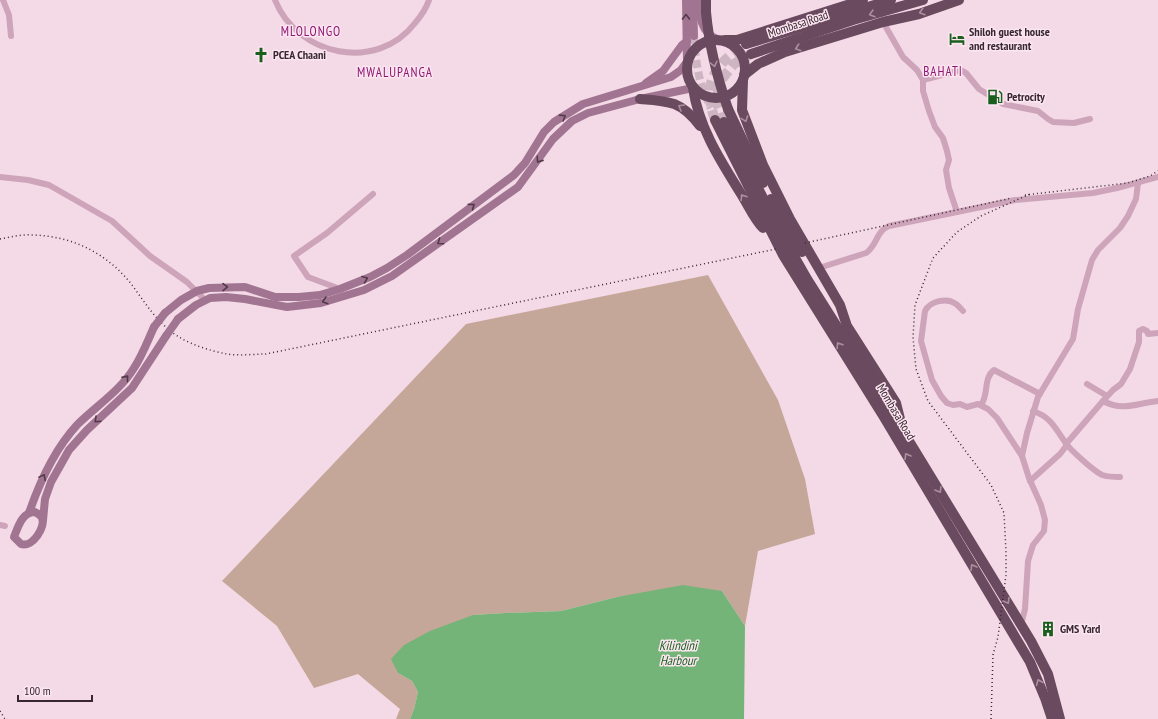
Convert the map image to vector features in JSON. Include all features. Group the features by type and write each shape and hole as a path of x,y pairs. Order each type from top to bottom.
{"highway":[{"path":"706,0 709,42 728,109 765,188 784,224 896,403 904,433"},
{"path":"863,0 737,40 720,39 705,41 690,53 686,71 688,81 693,88 702,95 711,98 721,98 730,95 738,89 744,78 758,64 785,52 883,22 919,14 959,0"},
{"name":"Mombasa Road","path":"746,44 890,0"},
{"name":"Mombasa Road","path":"751,54 853,20 923,0"},
{"path":"720,39 731,44 741,54 745,64 742,110 753,143 780,199 840,305 847,326"},
{"path":"693,88 695,104 707,135 720,160 760,226 774,240"},
{"path":"640,99 667,101 681,106 692,115 707,135"},
{"name":"Mombasa Road","path":"1052,719 1030,662 884,417 774,240 719,121 800,268 904,433 1039,655 1048,674 1060,719"}],"main road":[{"path":"686,0 687,62 681,70 671,77 583,104 554,122 544,132 525,163 514,175 407,255 387,268 370,277 320,295 275,297 245,287 209,288 197,291 181,300 165,313 154,327 134,369 119,387 77,425 54,456 39,485 29,513 23,518 14,537 21,544 27,545 33,542 40,530 43,520 45,499 51,482 69,450 87,430 132,388 178,319 196,305 210,298 226,297 287,307 321,303 364,290 392,276 518,187 553,140 572,121 588,113 640,99 693,88"},
{"path":"693,0 694,36"},
{"path":"699,0 700,21 712,37 720,39"},
{"path":"641,87 663,71 687,41"},
{"path":"29,513 37,513 43,520"}],"street":[{"path":"3,0 9,15 11,36"},
{"path":"275,0 280,11 288,22 304,36 324,47 338,52 348,53 359,53 375,50 402,37 422,15 429,0"},
{"path":"883,22 903,57 916,70 923,80 923,91 929,111 935,127 943,138 947,151 948,160 946,170 949,188 957,212"},
{"path":"923,80 961,70 966,73 979,89 1003,104 1038,111 1054,122 1074,124 1090,119"},
{"path":"0,177 28,180 49,185 112,221 150,256 188,282 205,300"},
{"path":"819,268 866,253 872,248 878,236 886,228 1015,200 1093,193 1158,177"},
{"path":"1022,456 1033,410 1040,394 1071,343 1078,308 1092,260 1098,250 1120,228 1128,216 1136,199 1138,183"},
{"path":"340,289 308,276 294,256 322,236 373,194"},
{"path":"963,311 956,304 947,301 938,301 927,308 925,311 921,334 921,344 932,380 943,399 950,404 960,404 968,407 976,404 981,405 997,418 1022,456 1030,481 1043,510 1045,525 1044,531 1033,545 1028,561 1025,609 1021,625"},
{"path":"1030,481 1060,454 1105,399 1121,384 1130,369 1139,342 1139,331 1147,331 1148,334 1158,333"},
{"path":"981,405 985,398 988,380 994,370 1040,394"},
{"path":"1087,384 1116,406 1125,407 1158,401"},
{"path":"1033,410 1042,414 1054,424 1066,445 1102,474 1112,477 1120,477"}],"shaded area":[{"path":"708,275 778,400 805,479 815,534 758,551 745,626 722,591 617,597 561,611 473,615 398,673 412,681 418,692 410,719 396,719 400,709 358,674 314,688 277,626 222,581 466,324"}],"water":[{"name":"Kilindini Harbour","path":"683,585 722,591 745,626 744,719 410,719 418,692 412,681 398,673 391,659 404,645 430,631 473,615 561,611 617,597"}],"tunnel":[{"path":"694,36 698,73 703,90 711,108"},
{"path":"715,120 711,107 710,95 714,76 726,59 746,44"},
{"path":"724,122 718,106 718,91 722,79 734,64 751,54"}],"railway":[{"path":"1025,195 1128,183 1150,176 1158,171"},
{"path":"991,719 993,655 998,637 1006,575 1004,513 991,485 928,401 916,369 913,337 915,305 933,258 957,232 981,216 1030,194"},
{"path":"805,243 1012,198"},
{"path":"0,239 33,235 48,236 76,243 101,256 112,264 132,285 153,313 165,326 179,337 190,343 221,353 237,355 266,354 776,249"},
{"path":"0,711 5,719"}],"place":[{"name":"Shiloh guest house and restaurant","path":"957,39"},
{"name":"PCEA Chaani","path":"261,55"},
{"name":"Petrocity","path":"995,97"},
{"name":"GMS Yard","path":"1048,629"}],"district":[{"name":"MLOLONGO","path":"311,31"},
{"name":"BAHATI","path":"943,71"},
{"name":"MWALUPANGA","path":"395,72"}]}
